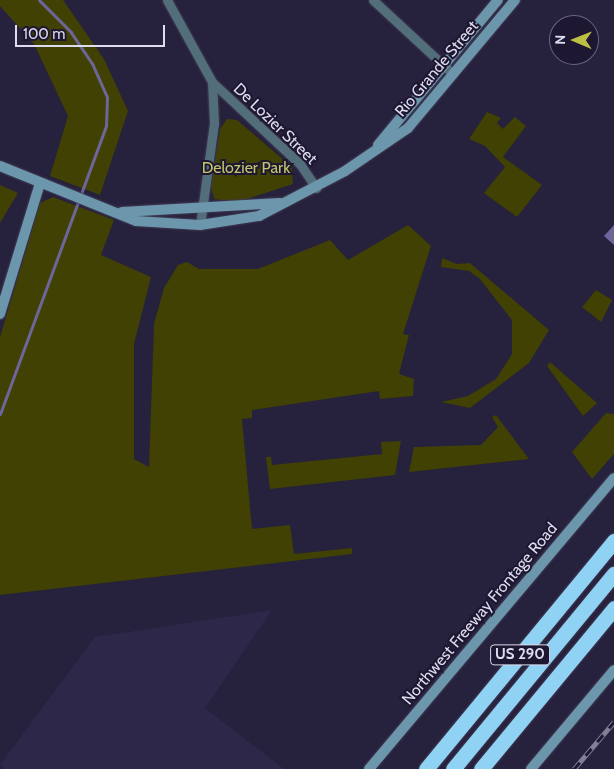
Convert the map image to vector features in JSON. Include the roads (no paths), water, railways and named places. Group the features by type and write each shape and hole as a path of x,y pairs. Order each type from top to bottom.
{"highway":[{"name":"US 290","path":"426,769 614,541"},
{"path":"453,769 614,574"},
{"name":"US 290","path":"481,769 614,608"}],"street":[{"name":"De Lozier Street","path":"167,0 212,82 300,164 316,188"},
{"path":"373,0 453,74"},
{"name":"Rio Grande Street","path":"375,150 498,0"},
{"name":"Rio Grande Street","path":"0,166 66,194 122,212 136,220 200,225 259,216 280,203 316,188 408,128 515,0"},
{"name":"De Lozier Street","path":"200,225 214,123 212,82"},
{"path":"0,314 40,183"},
{"name":"Rio Grande Street","path":"122,212 202,210 256,202 280,203"},
{"name":"Northwest Freeway Frontage Road","path":"369,769 614,478"},
{"path":"531,769 614,670"}],"waterway":[{"path":"0,414 106,126 107,97 93,65 71,32 39,0"}],"railway":[{"path":"574,769 614,722"}],"park label":[{"name":"Delozier Park","path":"246,168"}]}
